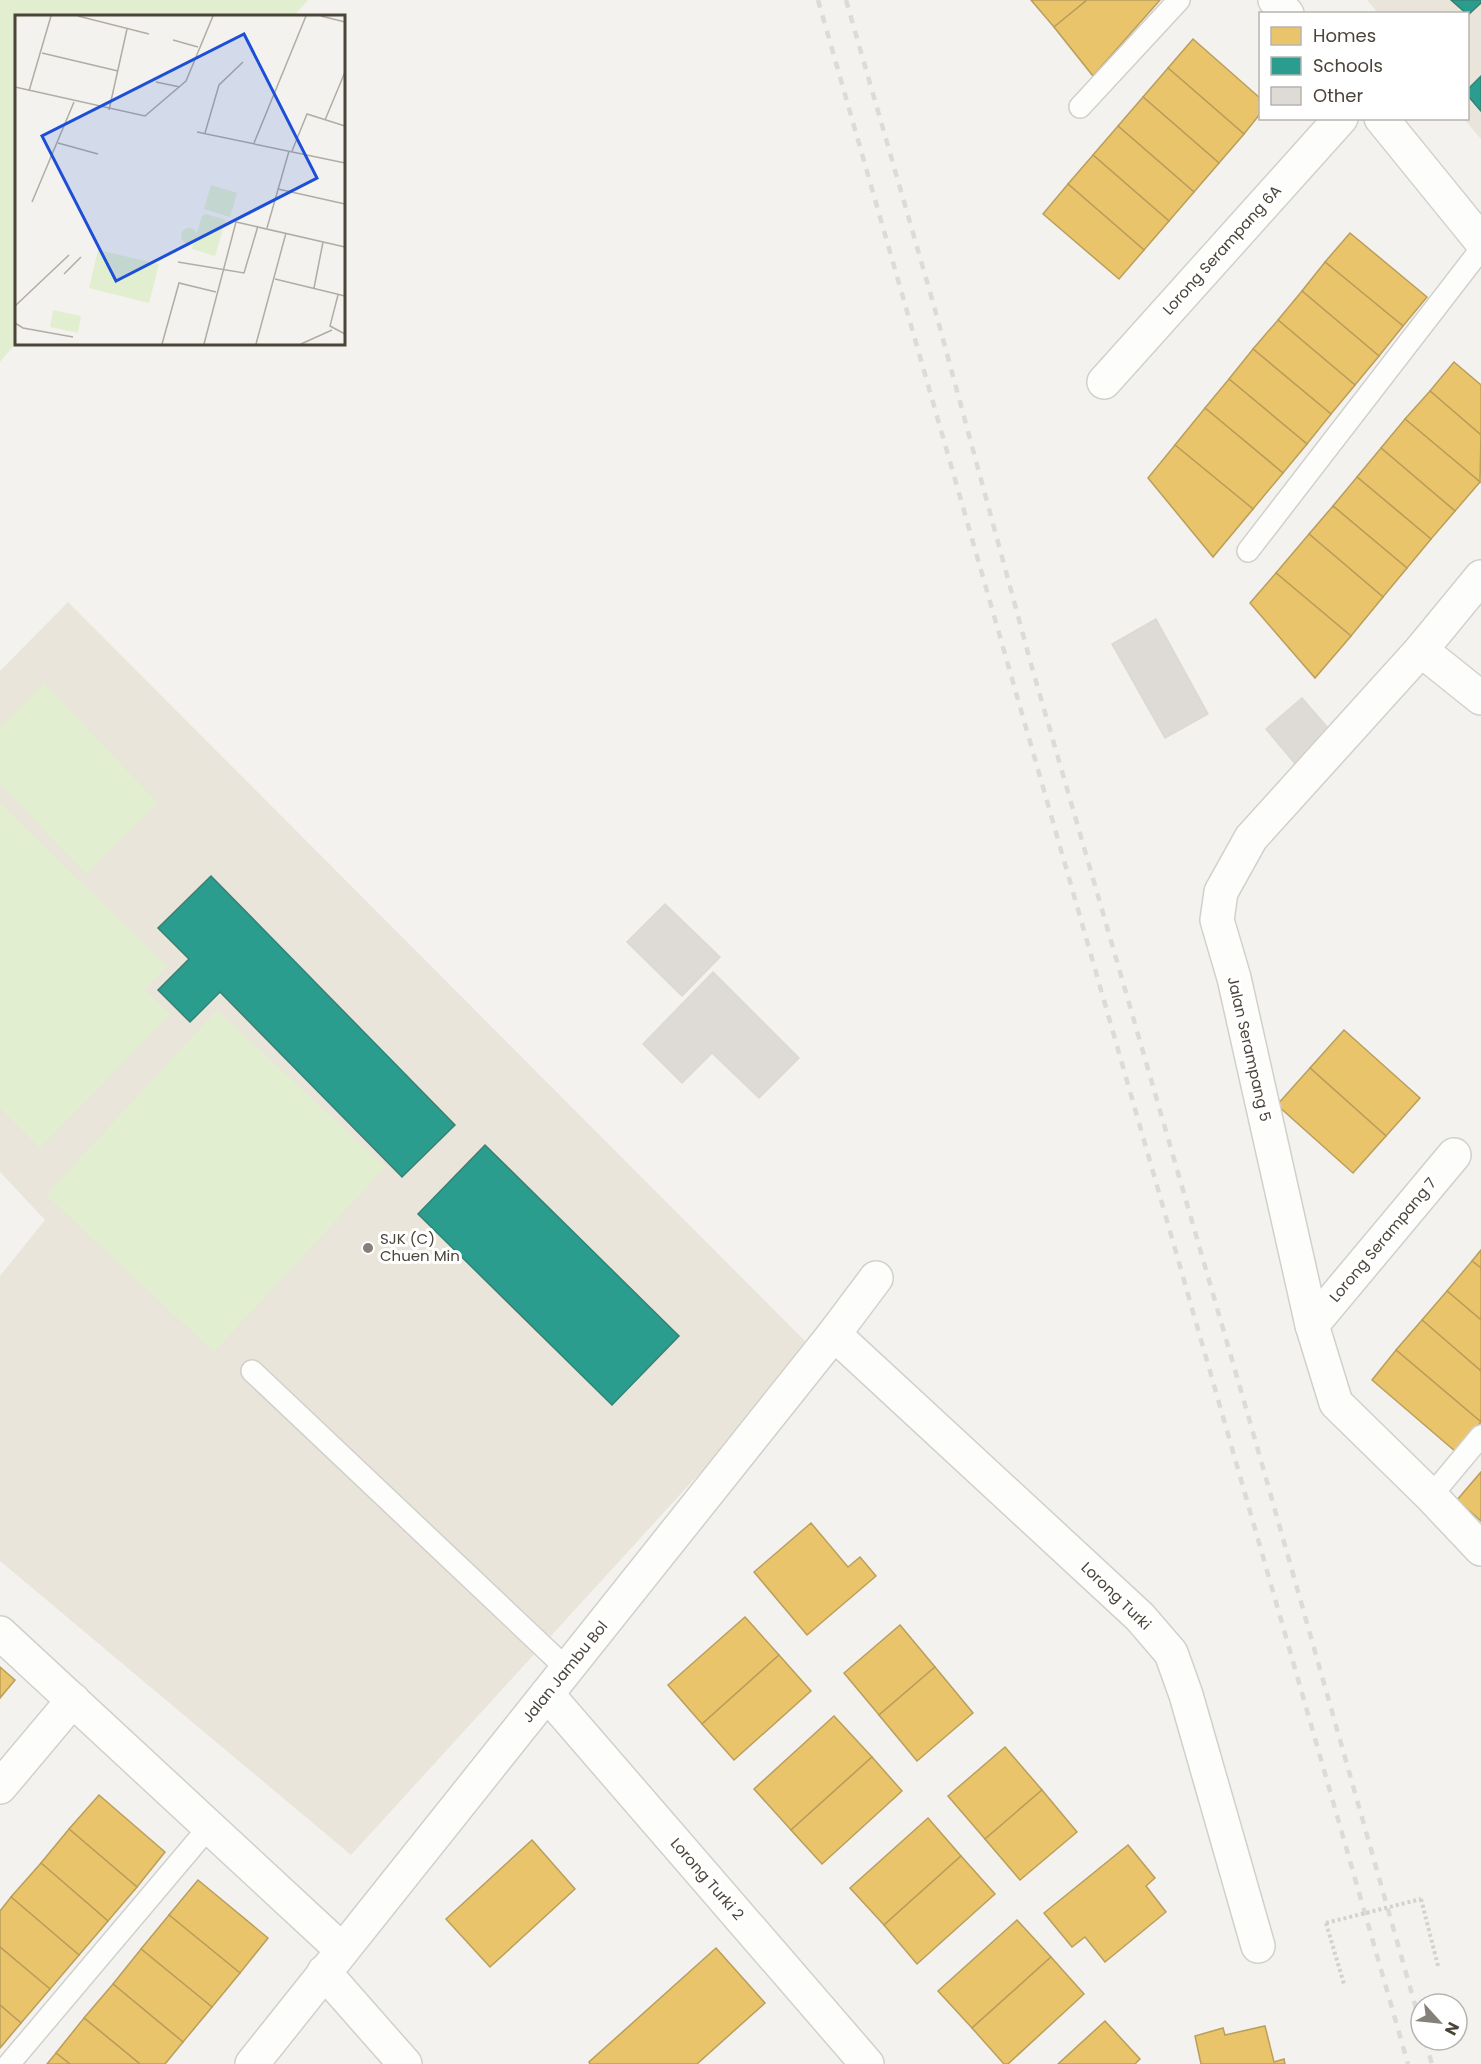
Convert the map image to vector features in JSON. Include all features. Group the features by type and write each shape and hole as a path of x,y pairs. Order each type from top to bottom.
{"street":[{"path":"1275,0 1285,12"},
{"name":"Lorong Serampang 6A","path":"1104,382 1339,120"},
{"path":"1383,120 1481,241"},
{"name":"Jalan Serampang 5","path":"1481,577 1420,650 1251,838 1221,892 1217,920 1234,978 1312,1325 1336,1403 1431,1496 1481,1549"},
{"path":"1420,650 1481,699"},
{"name":"Lorong Serampang 7","path":"1312,1325 1454,1155"},
{"name":"Jalan Jambu Bol","path":"252,2064 834,1334 876,1278"},
{"name":"Lorong Turki","path":"834,1334 1140,1617 1172,1653 1258,1946"},
{"path":"0,1633 209,1827 333,1961 405,2064"},
{"name":"Lorong Turki 2","path":"547,1694 867,2064"},
{"path":"0,1787 73,1700"}],"lane":[{"path":"1080,107 1179,0"},
{"path":"1248,551 1481,249"},
{"path":"252,1371 567,1669"},
{"path":"1431,1496 1481,1436"},
{"path":"9,2064 209,1827"}],"path":[{"path":"1344,1984 1326,1923 1421,1899 1438,1966"}],"shaded area":[{"path":"1367,0 1481,0 1481,139 1465,120 1469,120 1469,12 1377,12"},
{"name":"SJK (C) Chuen Min","path":"68,602 813,1349 351,1855 0,1561 0,1276 45,1220 0,1172 0,671"}],"green space":[{"path":"0,0 308,0 295,15 15,15 15,344 0,362"},
{"path":"45,684 158,803 86,874 0,784 0,727"},
{"path":"0,803 167,966 145,990 170,1014 40,1148 0,1108"},
{"path":"217,1010 385,1167 214,1352 46,1195"}],"building: Homes":[{"path":"1031,0 1087,0 1054,27"},
{"path":"1087,0 1160,0 1093,76 1054,27"},
{"path":"1193,39 1259,97 1259,115 1244,134 1168,68"},
{"path":"1168,68 1244,134 1219,163 1143,97"},
{"path":"1143,97 1219,163 1194,192 1118,126"},
{"path":"1118,126 1194,192 1169,221 1093,155"},
{"path":"1093,155 1169,221 1144,250 1068,184"},
{"path":"1068,184 1144,250 1119,279 1043,214"},
{"path":"1350,233 1427,297 1403,326 1325,262"},
{"path":"1325,262 1403,326 1379,356 1302,291"},
{"path":"1302,291 1379,356 1355,385 1278,320"},
{"path":"1278,320 1355,385 1331,414 1253,349"},
{"path":"1253,349 1331,414 1307,444 1229,379"},
{"path":"1454,362 1481,385 1481,435 1430,391"},
{"path":"1229,379 1307,444 1283,473 1205,408"},
{"path":"1430,391 1481,435 1480,482 1405,419"},
{"path":"1205,408 1283,473 1253,509 1175,445"},
{"path":"1405,419 1480,482 1455,511 1381,448"},
{"path":"1175,445 1253,509 1213,557 1148,478"},
{"path":"1381,448 1455,511 1431,539 1357,477"},
{"path":"1357,477 1431,539 1407,568 1333,506"},
{"path":"1333,506 1407,568 1383,597 1309,534"},
{"path":"1309,534 1383,597 1351,636 1276,573"},
{"path":"1276,573 1351,636 1315,678 1250,603"},
{"path":"1344,1030 1420,1098 1386,1136 1310,1068"},
{"path":"1310,1068 1386,1136 1353,1173 1277,1105"},
{"path":"1481,1250 1481,1268 1472,1261"},
{"path":"1472,1261 1481,1268 1481,1320 1447,1291"},
{"path":"1447,1291 1481,1320 1481,1371 1422,1320"},
{"path":"1422,1320 1481,1371 1481,1422 1396,1350"},
{"path":"1396,1350 1481,1422 1456,1452 1372,1380"},
{"path":"1481,1472 1481,1521 1457,1500"},
{"path":"811,1523 848,1567 860,1557 876,1576 807,1635 754,1572"},
{"path":"745,1617 779,1655 702,1724 668,1685"},
{"path":"900,1625 935,1667 879,1715 844,1673"},
{"path":"779,1655 811,1691 734,1760 702,1724"},
{"path":"0,1667 15,1680 0,1698"},
{"path":"935,1667 973,1713 917,1761 879,1715"},
{"path":"834,1716 872,1757 791,1830 754,1789"},
{"path":"1005,1747 1042,1790 985,1839 948,1796"},
{"path":"872,1757 902,1791 822,1864 791,1830"},
{"path":"1042,1790 1077,1832 1020,1880 985,1839"},
{"path":"99,1795 165,1852 137,1887 69,1829"},
{"path":"928,1818 961,1856 884,1925 850,1888"},
{"path":"69,1829 137,1887 108,1921 41,1863"},
{"path":"532,1840 575,1889 490,1967 446,1919"},
{"path":"1128,1845 1155,1878 1146,1886 1166,1912 1105,1962 1085,1937 1072,1947 1044,1913"},
{"path":"961,1856 995,1894 917,1964 884,1925"},
{"path":"41,1863 108,1921 79,1955 11,1897"},
{"path":"198,1880 268,1938 240,1973 169,1915"},
{"path":"11,1897 79,1955 50,1989 0,1947 0,1911"},
{"path":"169,1915 240,1973 212,2007 141,1949"},
{"path":"1017,1920 1051,1957 972,2028 938,1991"},
{"path":"0,1947 50,1989 21,2023 0,2005"},
{"path":"716,1948 765,2003 697,2064 590,2064 589,2062"},
{"path":"141,1949 212,2007 183,2042 113,1984"},
{"path":"1051,1957 1084,1994 1008,2064 1004,2064 972,2028"},
{"path":"113,1984 183,2042 165,2064 140,2064 84,2018"},
{"path":"0,2005 21,2023 0,2048"},
{"path":"84,2018 140,2064 70,2064 56,2053"},
{"path":"1105,2021 1140,2059 1135,2064 1058,2064"},
{"path":"1265,2026 1274,2062 1284,2059 1285,2064 1201,2064 1195,2036 1223,2028 1225,2035"},
{"path":"56,2053 70,2064 47,2064"}],"building: Schools":[{"path":"1451,0 1481,0 1481,3 1469,14 1469,12 1465,12"},
{"path":"1481,76 1481,111 1469,97 1469,88"},
{"path":"211,876 455,1125 402,1177 220,992 190,1022 158,990 189,959 158,928"},
{"path":"485,1145 679,1336 612,1405 418,1214"}],"building: Other":[{"path":"1156,619 1208,714 1165,738 1112,644"},
{"path":"1302,698 1334,735 1297,766 1266,729"},
{"path":"665,904 720,957 682,996 627,942"},
{"path":"713,972 799,1058 759,1098 712,1053 682,1083 643,1044"}],"railway":[{"path":"818,0 1408,2064"},
{"path":"846,0 934,306 1031,664 1252,1429 1411,1992"},
{"path":"1428,2052 1432,2064"}],"place":[{"name":"SJK (C) Chuen Min","path":"368,1248"}]}
